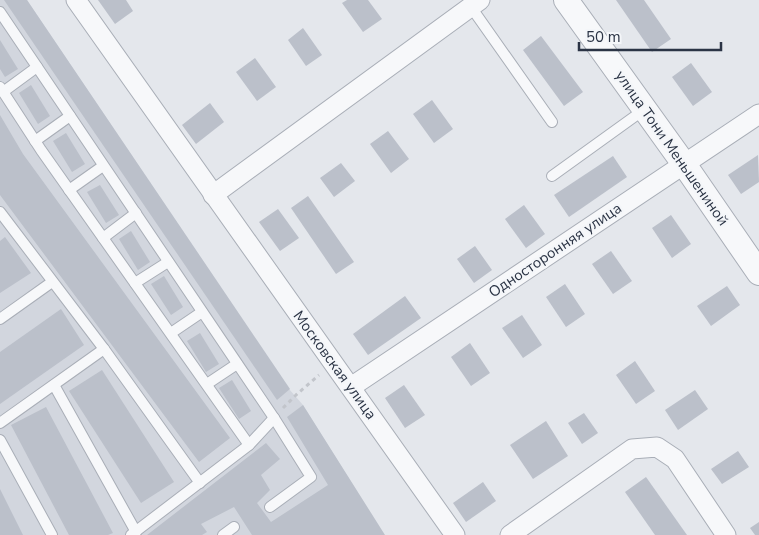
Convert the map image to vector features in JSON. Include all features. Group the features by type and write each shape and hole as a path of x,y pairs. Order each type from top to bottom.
{"street":[{"name":"Московская улица","path":"76,0 456,535"},
{"name":"улица Тони Меньшениной","path":"566,0 684,164 759,273"},
{"path":"213,195 476,3"},
{"name":"Односторонняя улица","path":"351,387 759,114"},
{"path":"510,535 632,449 657,447 675,459 726,535"}],"lane":[{"path":"476,3 552,122"},
{"path":"1,17 136,213 274,418 311,477 270,507"},
{"path":"37,67 2,89 35,141 249,446"},
{"path":"552,176 645,109"},
{"path":"35,141 70,116"},
{"path":"69,190 104,166"},
{"path":"0,212 3,223 104,349 200,483"},
{"path":"103,238 136,213"},
{"path":"135,282 168,262"},
{"path":"0,319 52,282"},
{"path":"171,333 202,312"},
{"path":"0,423 104,349"},
{"path":"207,384 237,364"},
{"path":"54,385 133,533 249,446 274,418"},
{"path":"0,440 52,535"},
{"path":"222,535 234,527"}],"path":[{"path":"274,418 296,395 333,364"}],"shaded area":[{"path":"0,0 27,0 289,389 303,405 356,490 350,535 0,535"}],"building":[{"path":"4,0 27,0 290,389 277,400"},
{"path":"98,0 126,0 133,11 115,24"},
{"path":"347,0 368,0 382,19 363,32 342,3"},
{"path":"616,0 644,0 671,39 652,52"},
{"path":"303,28 322,55 306,66 288,40"},
{"path":"541,36 583,92 564,106 523,50"},
{"path":"0,40 18,69 5,77 0,69"},
{"path":"255,58 276,87 257,101 236,72"},
{"path":"691,63 712,92 693,106 672,77"},
{"path":"31,85 50,116 38,124 19,93"},
{"path":"432,100 453,129 434,143 413,114"},
{"path":"210,103 224,122 196,144 182,125"},
{"path":"0,115 23,154 230,438 199,462 0,195"},
{"path":"388,131 409,159 391,173 370,144"},
{"path":"66,133 85,164 72,172 53,141"},
{"path":"758,155 759,182 741,194 728,175"},
{"path":"613,156 627,177 569,217 554,195"},
{"path":"341,163 355,181 334,197 320,178"},
{"path":"100,185 119,215 106,223 87,192"},
{"path":"308,196 354,262 336,274 291,208"},
{"path":"524,205 545,234 526,248 505,219"},
{"path":"278,209 299,238 280,251 259,222"},
{"path":"671,215 691,244 672,258 652,228"},
{"path":"131,231 150,262 138,270 119,239"},
{"path":"5,237 31,273 0,293 0,241"},
{"path":"475,246 492,270 474,283 457,259"},
{"path":"611,251 632,281 613,294 592,264"},
{"path":"164,276 183,307 171,315 151,284"},
{"path":"565,284 585,314 566,327 546,297"},
{"path":"727,286 740,305 711,326 697,306"},
{"path":"405,296 421,318 368,355 353,334"},
{"path":"61,309 84,345 0,404 0,352"},
{"path":"522,315 542,345 523,358 502,328"},
{"path":"200,333 219,364 206,372 187,341"},
{"path":"470,343 490,373 471,386 451,357"},
{"path":"635,361 655,391 636,404 616,375"},
{"path":"102,370 174,482 141,503 69,391"},
{"path":"232,380 251,411 239,419 219,388"},
{"path":"404,385 425,415 405,428 385,398"},
{"path":"695,390 708,409 678,430 665,410"},
{"path":"303,405 385,535 252,535 234,507 201,524 207,532 202,535 147,535 266,443 280,459 261,475 270,490 257,503 271,522 328,485 287,417"},
{"path":"46,407 113,533 108,535 69,535 11,425"},
{"path":"584,413 598,433 582,444 568,423"},
{"path":"546,421 568,456 533,479 510,445"},
{"path":"738,451 749,467 722,484 711,469"},
{"path":"646,477 687,535 655,535 625,492"},
{"path":"483,482 496,501 466,522 453,503"},
{"path":"0,489 23,535 0,535"},
{"path":"759,522 759,535 755,535 750,528"}]}
